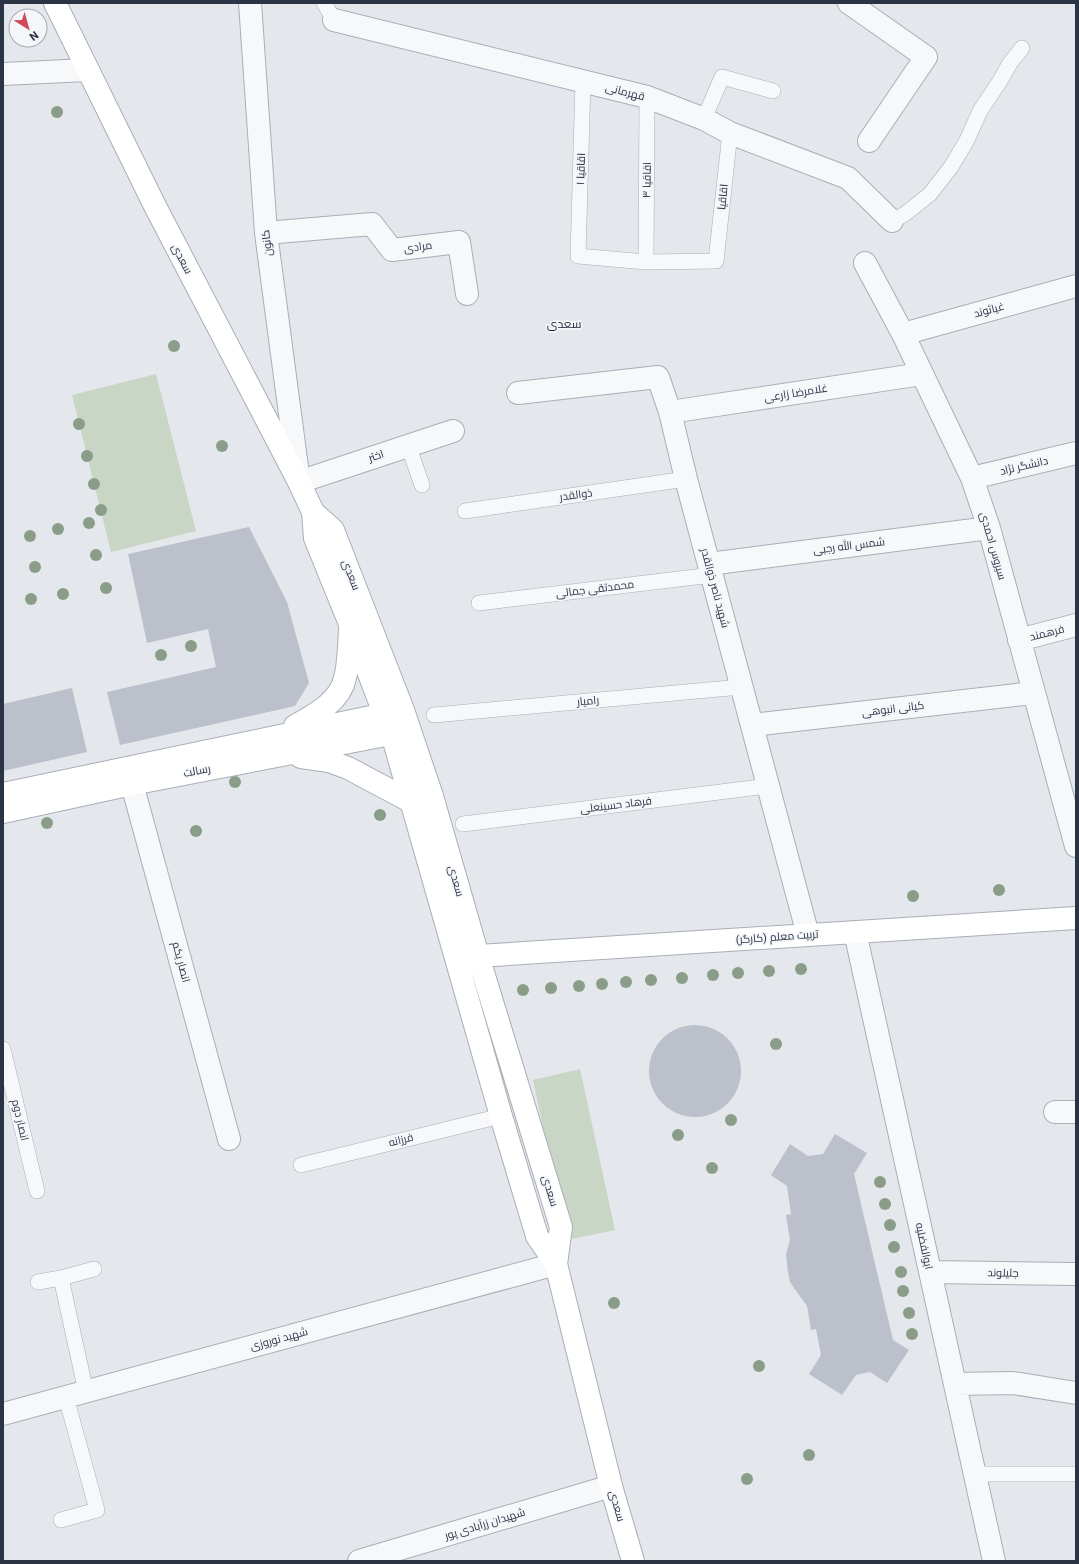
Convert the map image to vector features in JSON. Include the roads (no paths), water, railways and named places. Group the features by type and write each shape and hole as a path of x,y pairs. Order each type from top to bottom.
{"main road":[{"name":"سعدی","path":"55,3 155,206 299,482 313,512 315,538 350,624 394,712"},
{"name":"سعدی","path":"313,512 333,530 401,732 432,796 478,956 561,1227 556,1264"},
{"path":"350,624 345,679 337,696 282,745 348,768 410,801"},
{"name":"رسالت","path":"3,812 132,784 282,745 394,712"},
{"name":"سعدی","path":"401,732 410,801 537,1236 556,1264 611,1486 632,1561"},
{"name":"رسالت","path":"3,794 282,745 401,732"},
{"name":"تربیت معلم (کارگر)","path":"478,956 1076,918"}],"street":[{"name":"کانون","path":"250,3 266,233 299,482"},
{"path":"849,3 926,57 869,141"},
{"name":"قهرمانی","path":"329,11 583,81 648,97 704,119 730,133 848,178 892,221"},
{"path":"3,74 87,70"},
{"name":"مرادی","path":"266,233 372,224 392,250 459,242 467,294"},
{"name":"سیروس احمدی","path":"865,263 903,334 972,478 988,528 1033,693 1071,807 1076,846"},
{"name":"غیاثوند","path":"903,334 1076,286"},
{"name":"غلامرضا زارعی","path":"670,412 922,374"},
{"name":"شهید ناصر ذوالقدر","path":"518,393 658,377 670,412 686,479 808,935"},
{"name":"اختر","path":"299,482 453,431"},
{"name":"دانشگر نژاد","path":"972,478 1076,453"},
{"name":"شمس الله رجبی","path":"710,569 988,528"},
{"name":"فرهمند","path":"1019,640 1076,626"},
{"name":"کیانی انبوهی","path":"752,726 1033,693"},
{"name":"انصار یکم","path":"132,784 229,1139"},
{"name":"ابوالفضلیه","path":"855,932 994,1561"},
{"name":"شهید نوروزی","path":"3,1414 556,1264"},
{"name":"جلیلوند","path":"930,1272 1076,1274"},
{"path":"955,1384 1013,1383 1076,1393"},
{"name":"شهیدان زرآبادی پور","path":"359,1561 611,1486"}],"lane":[{"path":"892,221 905,214 930,194 951,167 967,140 980,111 1010,63 1022,48"},
{"path":"704,119 722,77 773,90"},
{"name":"اقاقیا ۱","path":"583,81 578,256 646,262"},
{"name":"اقاقیا ۳","path":"646,262 648,97"},
{"name":"اقاقیا","path":"646,262 716,261 730,133"},
{"path":"408,445 422,485"},
{"name":"ذوالقدر","path":"465,511 686,479"},
{"name":"محمدتقی جمالی","path":"479,603 710,569"},
{"name":"رامیار","path":"434,715 741,687"},
{"name":"فرهاد حسینعلی","path":"463,824 768,786"},
{"name":"انصار دوم","path":"3,1049 36,1191"},
{"name":"فرزانه","path":"301,1165 501,1116"},
{"path":"38,1282 94,1270"},
{"path":"61,1278 76,1395 97,1510 61,1520"},
{"path":"975,1474 1076,1474"}],"district":[{"name":"سعدی","path":"564,324"}]}
